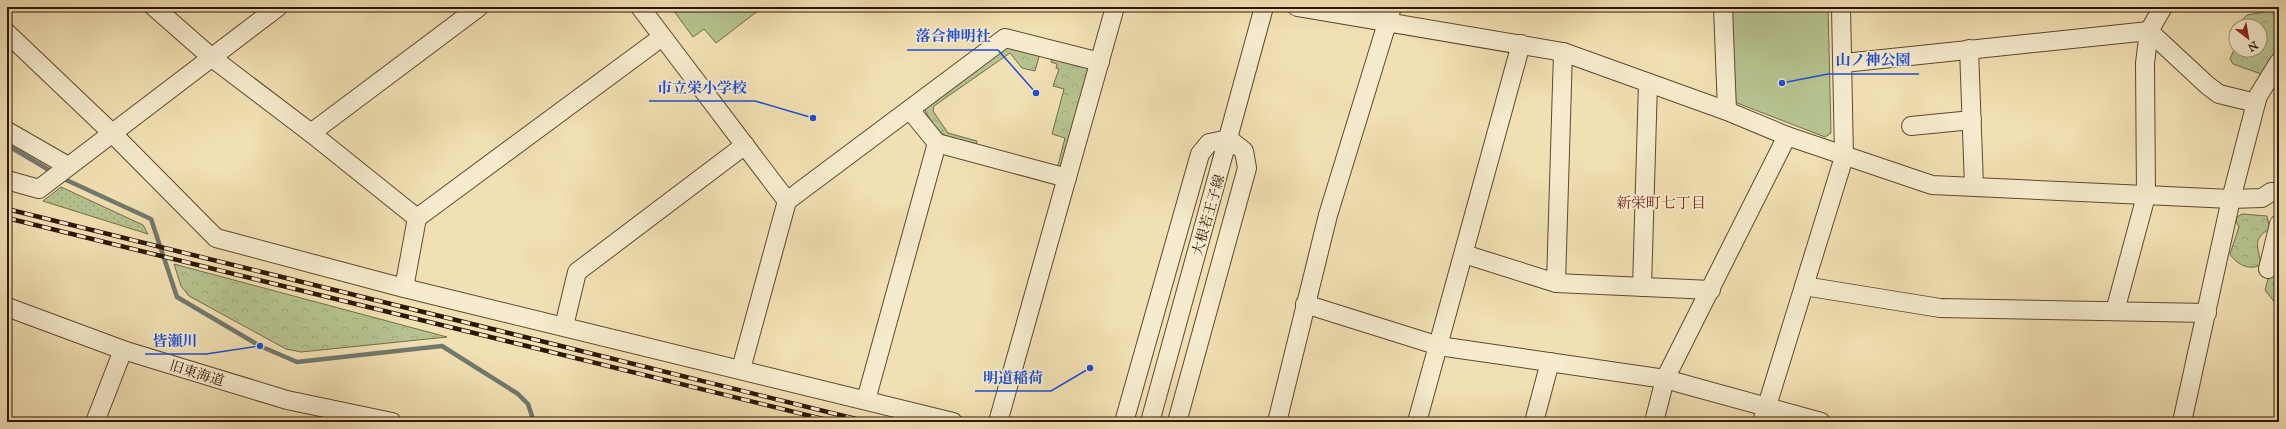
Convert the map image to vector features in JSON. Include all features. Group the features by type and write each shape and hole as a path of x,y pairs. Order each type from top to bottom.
{"street":[{"path":"154,7 211,57 311,133 417,218"},
{"path":"7,180 39,189 67,166 278,7"},
{"path":"311,133 479,7"},
{"path":"640,7 787,201"},
{"path":"998,422 1115,7"},
{"name":"大根若王子線","path":"1150,422 1229,139 1264,7"},
{"path":"1297,7 1389,14 1521,44 1564,52 1727,111 1787,136 1932,185 2231,199 2262,198 2271,192 2279,192"},
{"path":"1723,7 1727,111"},
{"path":"1764,415 1844,156 1844,63 1841,7"},
{"path":"2115,311 2146,196 2145,63 2148,31 2163,7"},
{"path":"1277,422 1328,215 1389,14"},
{"path":"1844,63 2148,31 2219,94 2256,103"},
{"path":"7,33 112,133 216,238 404,288 954,422"},
{"path":"404,288 417,218 662,37"},
{"path":"741,369 787,201 1005,38 1100,62"},
{"path":"1417,422 1521,44"},
{"path":"1969,49 1974,186"},
{"path":"1556,283 1564,52"},
{"path":"2182,422 2231,199 2256,103 2258,96 2279,62"},
{"path":"1642,287 1648,83"},
{"path":"910,110 937,143 1067,178"},
{"path":"1911,126 1972,120"},
{"path":"7,131 67,166"},
{"path":"1654,422 1665,379 1787,136"},
{"path":"1124,422 1200,154 1209,143 1229,139 1244,151 1246,168 1177,422"},
{"path":"866,400 937,143"},
{"path":"564,326 577,272 745,144"},
{"path":"2268,269 2279,224"},
{"path":"1464,254 1556,283 1711,290"},
{"path":"1804,286 1940,308 2207,313"},
{"path":"1306,304 1439,346 1665,379 1764,415 1821,422"},
{"name":"旧東海道","path":"7,307 123,350 287,400 390,422"},
{"path":"95,422 123,350"},
{"path":"1534,422 1550,362"}],"green space":[{"path":"671,7 763,7 716,43 704,29 693,37"},
{"path":"1731,7 1828,7 1831,133 1825,137 1737,103 1734,99"},
{"path":"2279,7 2279,56 2264,75 2233,64 2230,59 2268,58 2268,18 2244,18 2247,15 2265,12"},
{"path":"1009,44 1040,53 1035,71 1022,68 1010,53 934,106 933,111 948,133 977,141 976,146 951,139 946,136 936,127 925,111 927,104"},
{"path":"1053,57 1087,66 1090,72 1063,166 1057,169 1065,138 1052,134 1064,89 1053,86 1059,69 1056,68 1057,64 1051,62"},
{"path":"61,187 143,225 148,234 43,201"},
{"path":"2242,214 2267,216 2270,229 2264,232 2258,240 2261,264 2253,267 2240,264 2230,254 2239,227 2236,221 2237,217"},
{"path":"174,264 447,337 301,352 286,349 189,296 181,286"},
{"path":"2274,276 2279,277 2279,304 2276,304 2265,290 2268,279"}],"waterway":[{"path":"7,145 54,173"},
{"path":"62,178 151,219 177,297 260,346 297,362 442,346 518,394 528,404 534,422"}],"railway":[{"path":"7,209 868,422"},
{"path":"7,218 835,422"}],"place":[{"name":"山ノ神公園","path":"1782,83"},
{"name":"落合神明社","path":"1036,93"},
{"name":"市立栄小学校","path":"813,118"},
{"name":"皆瀬川","path":"260,346"},
{"name":"明道稲荷","path":"1090,368"}],"district":[{"name":"新栄町七丁目","path":"1661,203"}]}
